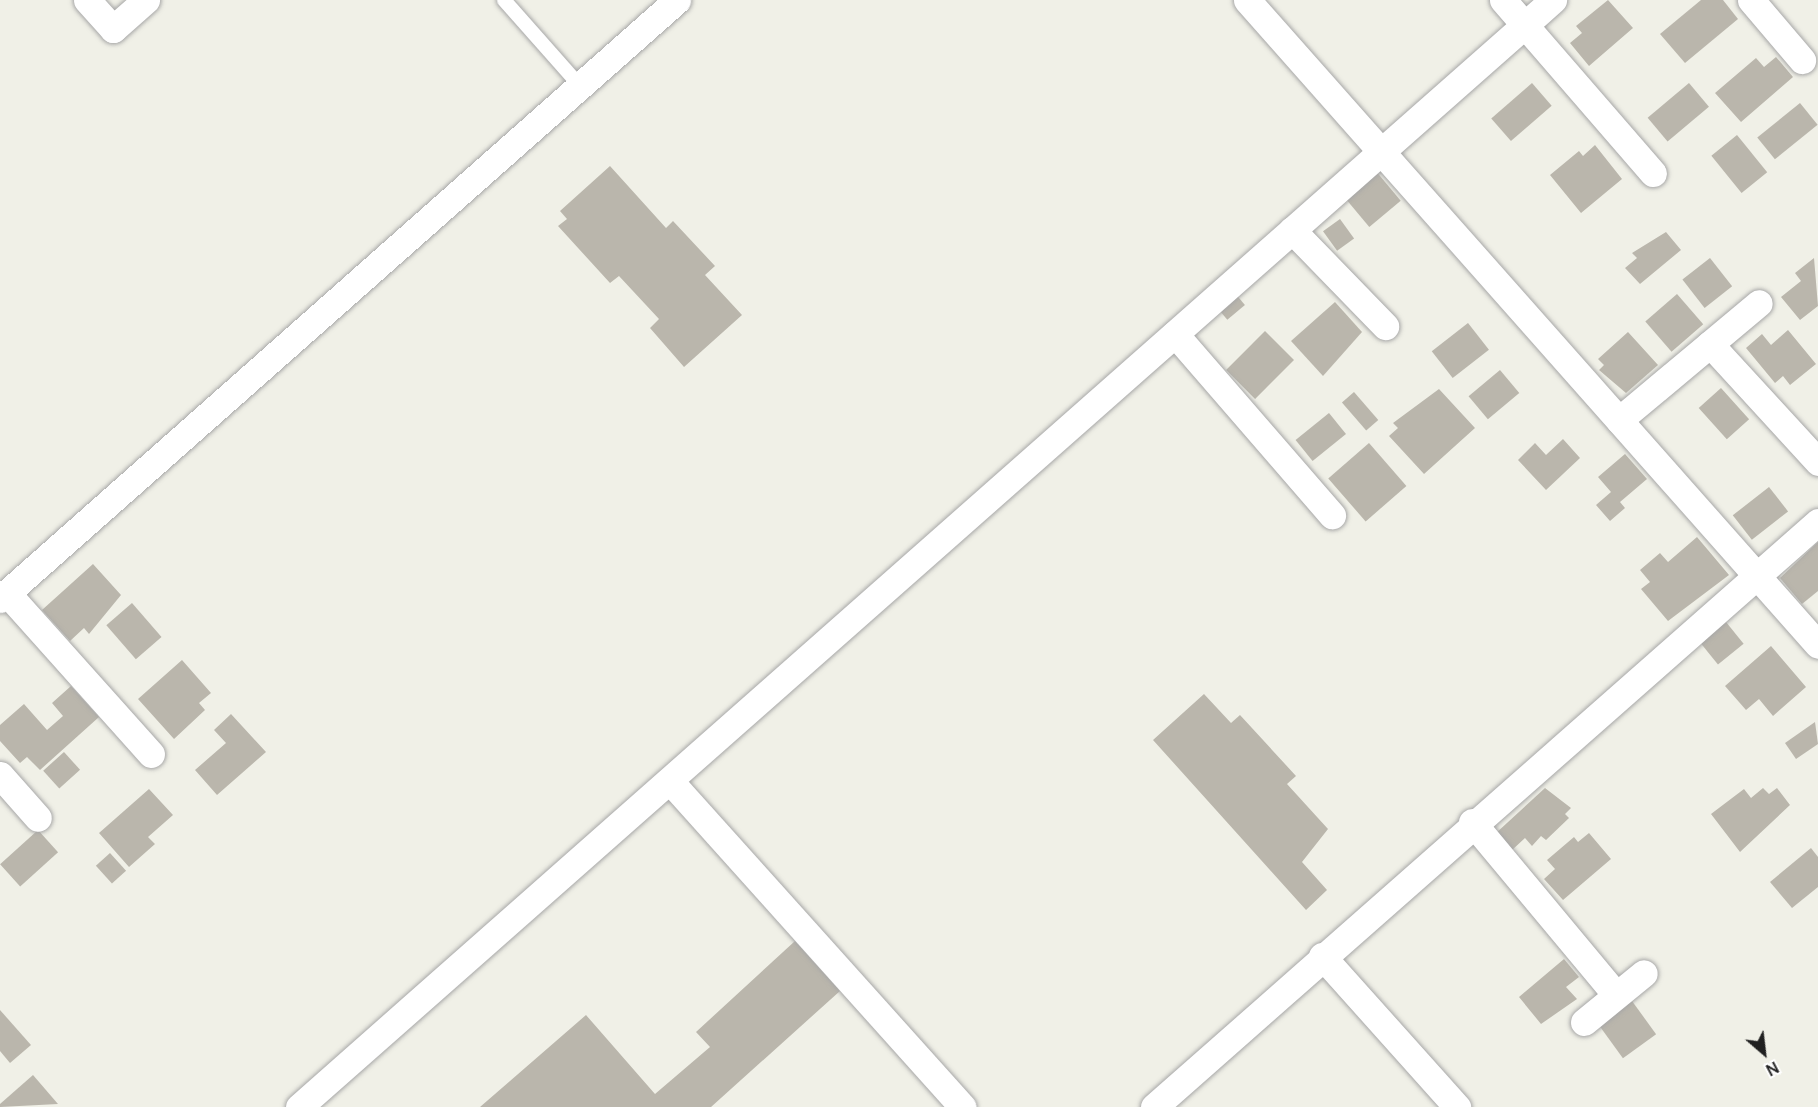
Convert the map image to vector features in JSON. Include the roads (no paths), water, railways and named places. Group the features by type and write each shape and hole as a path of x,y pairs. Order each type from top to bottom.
{"street":[{"path":"87,0 113,29 146,0"},
{"path":"151,754 4,596 677,0"},
{"path":"1247,0 1818,645"},
{"path":"1503,0 1653,173"},
{"path":"299,1107 1553,0"},
{"path":"1751,0 1802,60"},
{"path":"1292,231 1385,326"},
{"path":"1619,420 1759,303"},
{"path":"1176,334 1332,515"},
{"path":"1710,344 1818,462"},
{"path":"1154,1107 1472,822 1758,577 1818,522"},
{"path":"0,775 39,818"},
{"path":"670,781 962,1107"},
{"path":"1472,822 1616,995"},
{"path":"1322,956 1458,1107"},
{"path":"1584,1022 1644,973"}],"lane":[{"path":"504,0 580,86"}]}
